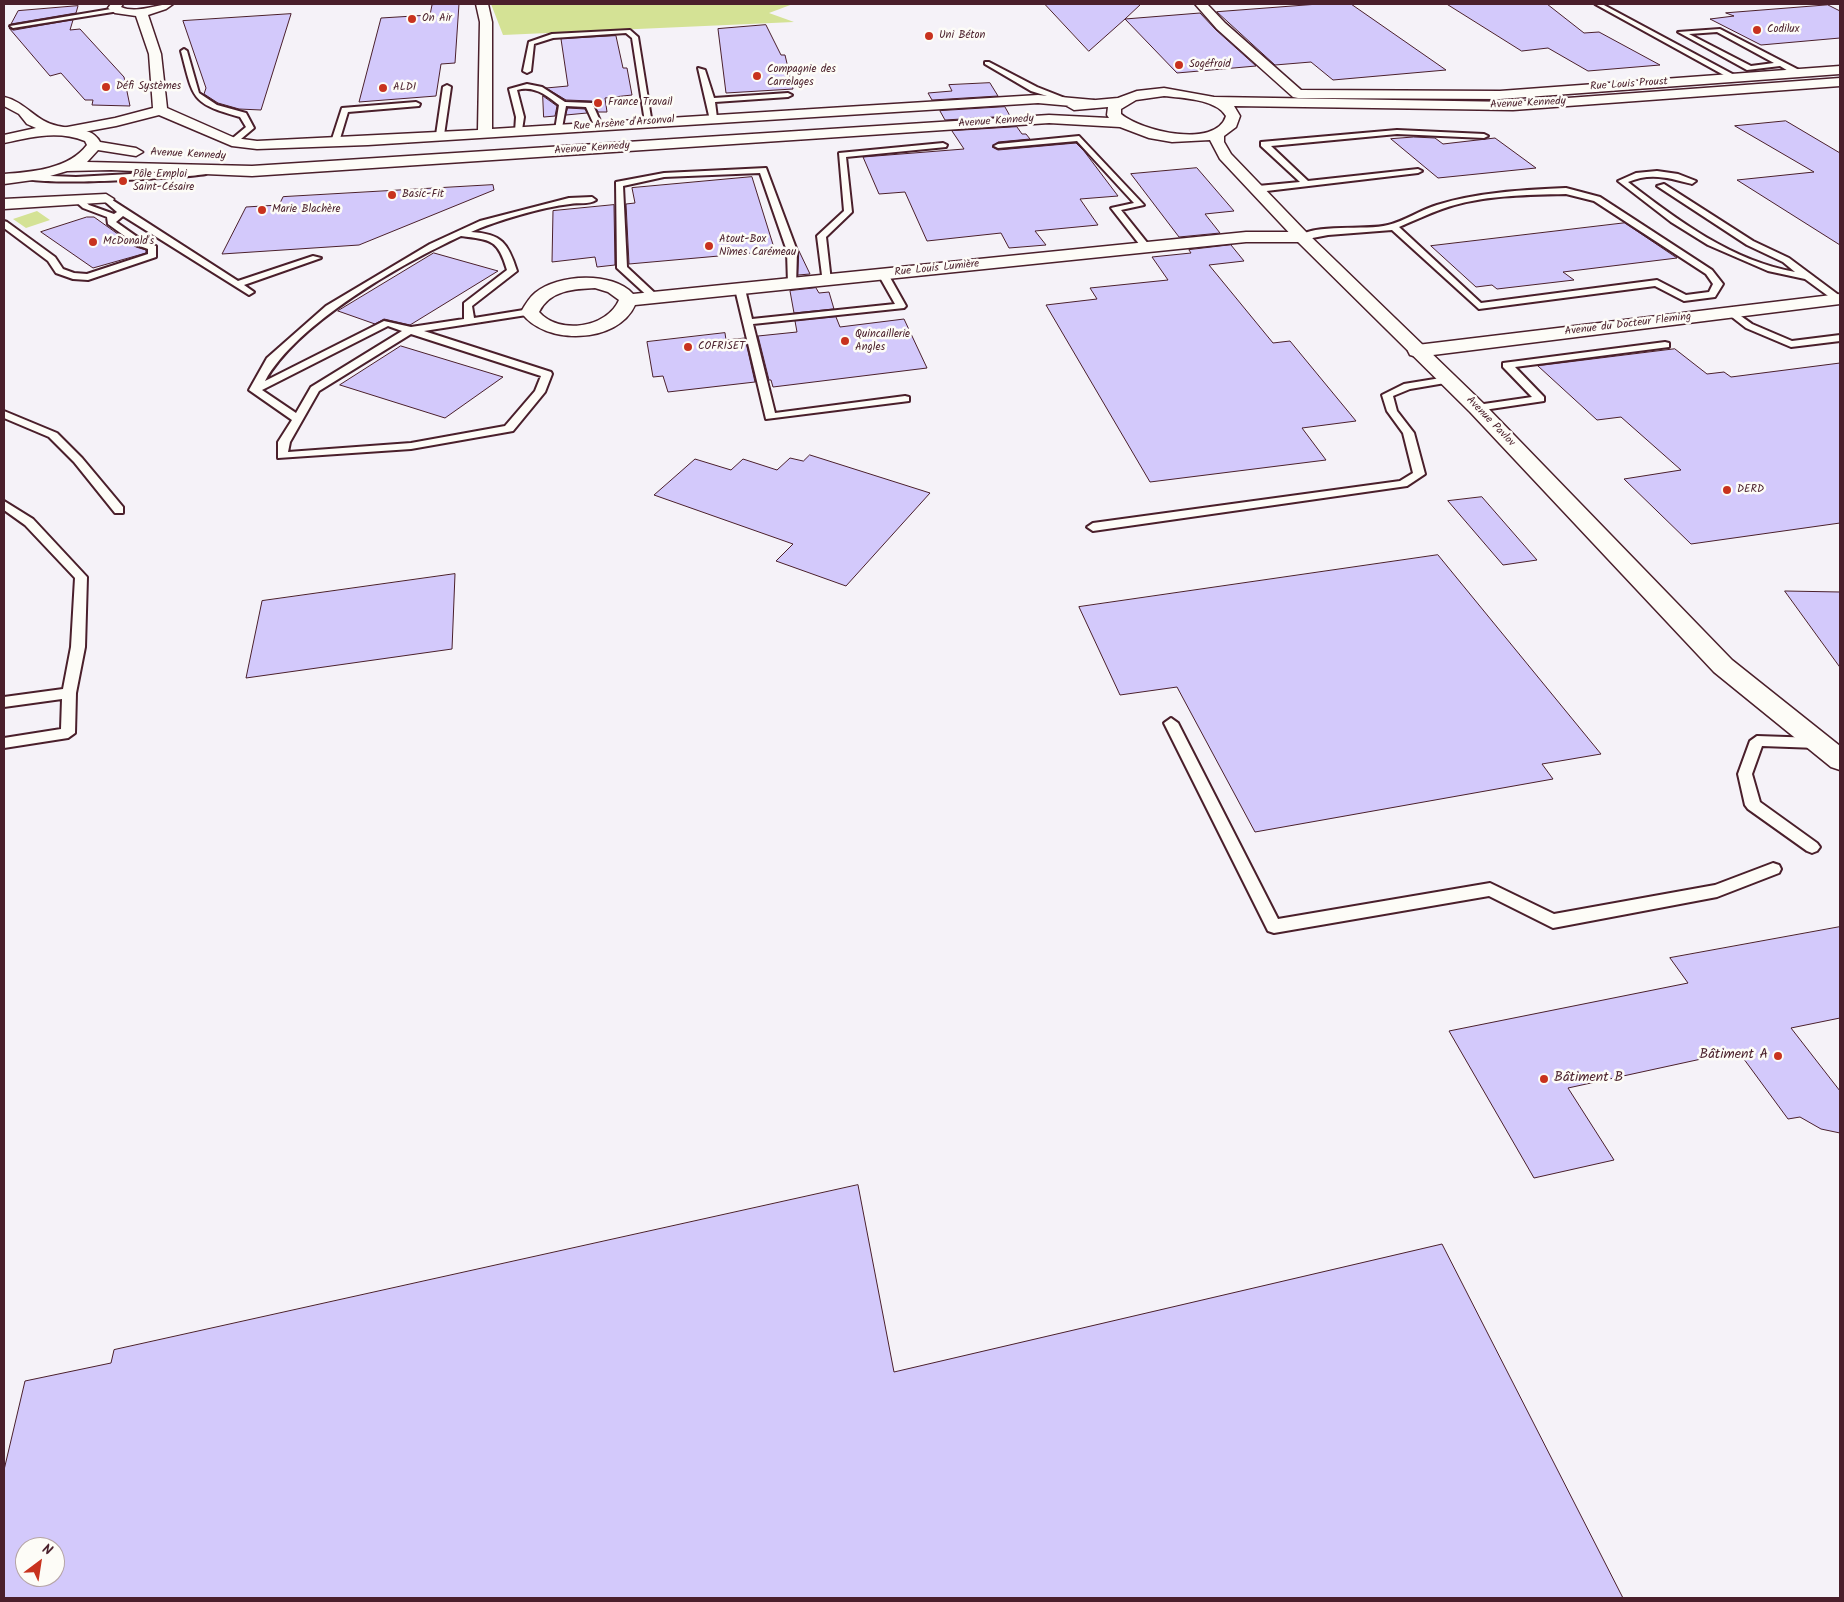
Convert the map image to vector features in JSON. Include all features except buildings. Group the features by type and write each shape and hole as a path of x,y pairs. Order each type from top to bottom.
{"street":[{"path":"116,7 141,12 167,4"},
{"path":"482,4 486,22 485,132"},
{"path":"1201,4 1221,26 1298,94 1288,104"},
{"path":"4,101 24,111 32,121 62,131 116,122 160,110 155,54 141,12"},
{"name":"Rue Louis Proust","path":"1298,94 1500,95 1840,70"},
{"name":"Avenue Kennedy","path":"6,125 36,132 62,131 93,142 128,151 257,158 1019,111 1120,102 1139,95 1164,92 1192,95 1216,101 1288,104 1513,106 1840,82"},
{"name":"Avenue Kennedy","path":"1233,118 1367,115 1492,118 1729,103 1840,92"},
{"name":"Rue Arsène d'Arsonval","path":"160,110 232,142 257,144 335,142 1010,100 1066,100 1094,104"},
{"path":"1120,102 1114,108 1114,115 1119,122 1144,133 1179,138 1217,133 1226,129 1233,118 1232,112 1216,101"},
{"name":"Avenue Kennedy","path":"4,179 25,177 64,168 103,165 218,171 281,169 1049,119 1119,122"},
{"path":"93,142 116,122"},
{"name":"Avenue Pavlov","path":"1217,133 1217,142 1225,156 1302,237 1417,352 1477,408 1723,666 1752,691 1829,742 1840,760"},
{"name":"Avenue Pavlov","path":"1179,138 1225,156"},
{"name":"Avenue Kennedy","path":"64,168 90,152 93,142"},
{"path":"4,204 106,199"},
{"name":"Rue Louis Lumière","path":"1246,237 1283,217"},
{"name":"Rue Louis Lumière","path":"628,300 1246,237 1302,237"},
{"path":"595,283 611,286 623,292 628,300 627,308 620,316 607,323 583,329 557,329 543,325 534,319 530,312 534,302 544,294 577,284 595,283"},
{"name":"Avenue du Docteur Fleming","path":"1417,352 1839,299"}],"lane":[{"path":"1598,4 1734,77"},
{"path":"13,26 116,7"},
{"path":"1781,64 1750,68 1681,32 1718,30 1798,73"},
{"path":"526,71 530,43 552,36 628,31 635,37 649,122"},
{"path":"184,51 196,94 214,107 243,115 250,128 232,142"},
{"path":"987,63 1012,79 1066,100"},
{"path":"701,70 713,118"},
{"path":"1010,100 1019,93 1012,79"},
{"path":"518,130 520,117 513,89 532,85 545,91 563,104 589,105 598,125"},
{"path":"440,135 447,87"},
{"path":"710,100 788,95"},
{"path":"335,142 345,110 416,104"},
{"path":"558,128 563,104"},
{"path":"1307,184 1264,144 1397,132 1484,136"},
{"path":"998,146 1079,138 1140,205 1116,208 1146,247"},
{"path":"826,281 821,236 848,212 842,155 943,145"},
{"path":"655,298 622,268 619,184 664,175 763,170 792,251 793,284"},
{"path":"25,177 32,179 76,179 218,171"},
{"path":"1258,189 1418,171"},
{"path":"1692,181 1670,173 1635,174 1622,181 1670,218 1714,244 1771,269 1809,277"},
{"path":"1661,186 1750,243 1786,260 1839,299"},
{"path":"1302,237 1328,232 1394,226 1439,207 1461,202 1517,193 1566,191 1596,199 1618,212 1709,272 1718,284 1712,295 1684,298 1657,283 1479,306 1394,226"},
{"path":"106,199 122,212 249,292"},
{"path":"254,390 271,360 329,308 433,246 483,223 560,203 592,200"},
{"path":"80,201 92,210 103,211 111,216 111,222"},
{"path":"111,222 122,212"},
{"path":"4,224 52,259 59,271 73,276 88,277 153,255 154,248 140,243 111,222"},
{"path":"459,234 492,236 506,249 512,271 467,305 469,320"},
{"path":"237,284 316,258"},
{"path":"748,322 901,306 883,274"},
{"path":"740,290 770,418 905,399"},
{"path":"254,390 387,323 411,330 547,374 540,392 509,429 411,446 282,456 284,442 315,389 392,340 411,330 530,312"},
{"path":"1731,312 1749,326 1792,344 1840,338"},
{"path":"1477,408 1540,399 1507,365 1666,345"},
{"path":"1093,527 1403,484 1419,474 1408,433 1392,412 1387,395 1408,386 1446,380"},
{"path":"254,390 298,419"},
{"path":"4,414 53,435 78,460 119,510"},
{"path":"4,505 28,522 81,577 78,647 70,693 68,733 4,743"},
{"path":"4,702 70,693"},
{"path":"1171,723 1274,926 1490,889 1552,921 1717,891 1773,869"},
{"path":"1812,847 1753,805 1745,774 1756,741 1829,742"}],"green space":[{"path":"491,4 793,4 769,13 794,22 503,35"},
{"path":"37,211 50,220 26,228 13,219"}],"place":[{"name":"On Air","path":"412,19"},
{"name":"Codilux","path":"1757,30"},
{"name":"Uni Béton","path":"929,36"},
{"name":"Sogéfroid","path":"1179,65"},
{"name":"Compagnie des Carrelages","path":"757,76"},
{"name":"Défi Systèmes","path":"106,87"},
{"name":"ALDI","path":"383,88"},
{"name":"France Travail","path":"598,103"},
{"name":"Pôle Emploi Saint-Césaire","path":"123,181"},
{"name":"Basic-Fit","path":"392,195"},
{"name":"Marie Blachère","path":"262,210"},
{"name":"McDonald's","path":"93,242"},
{"name":"Atout-Box Nîmes Carémeau","path":"709,246"},
{"name":"Quincaillerie Angles","path":"845,341"},
{"name":"COFRISET","path":"688,347"},
{"name":"DERD","path":"1727,490"},
{"name":"Bâtiment A","path":"1778,1056"},
{"name":"Bâtiment B","path":"1544,1079"}]}
